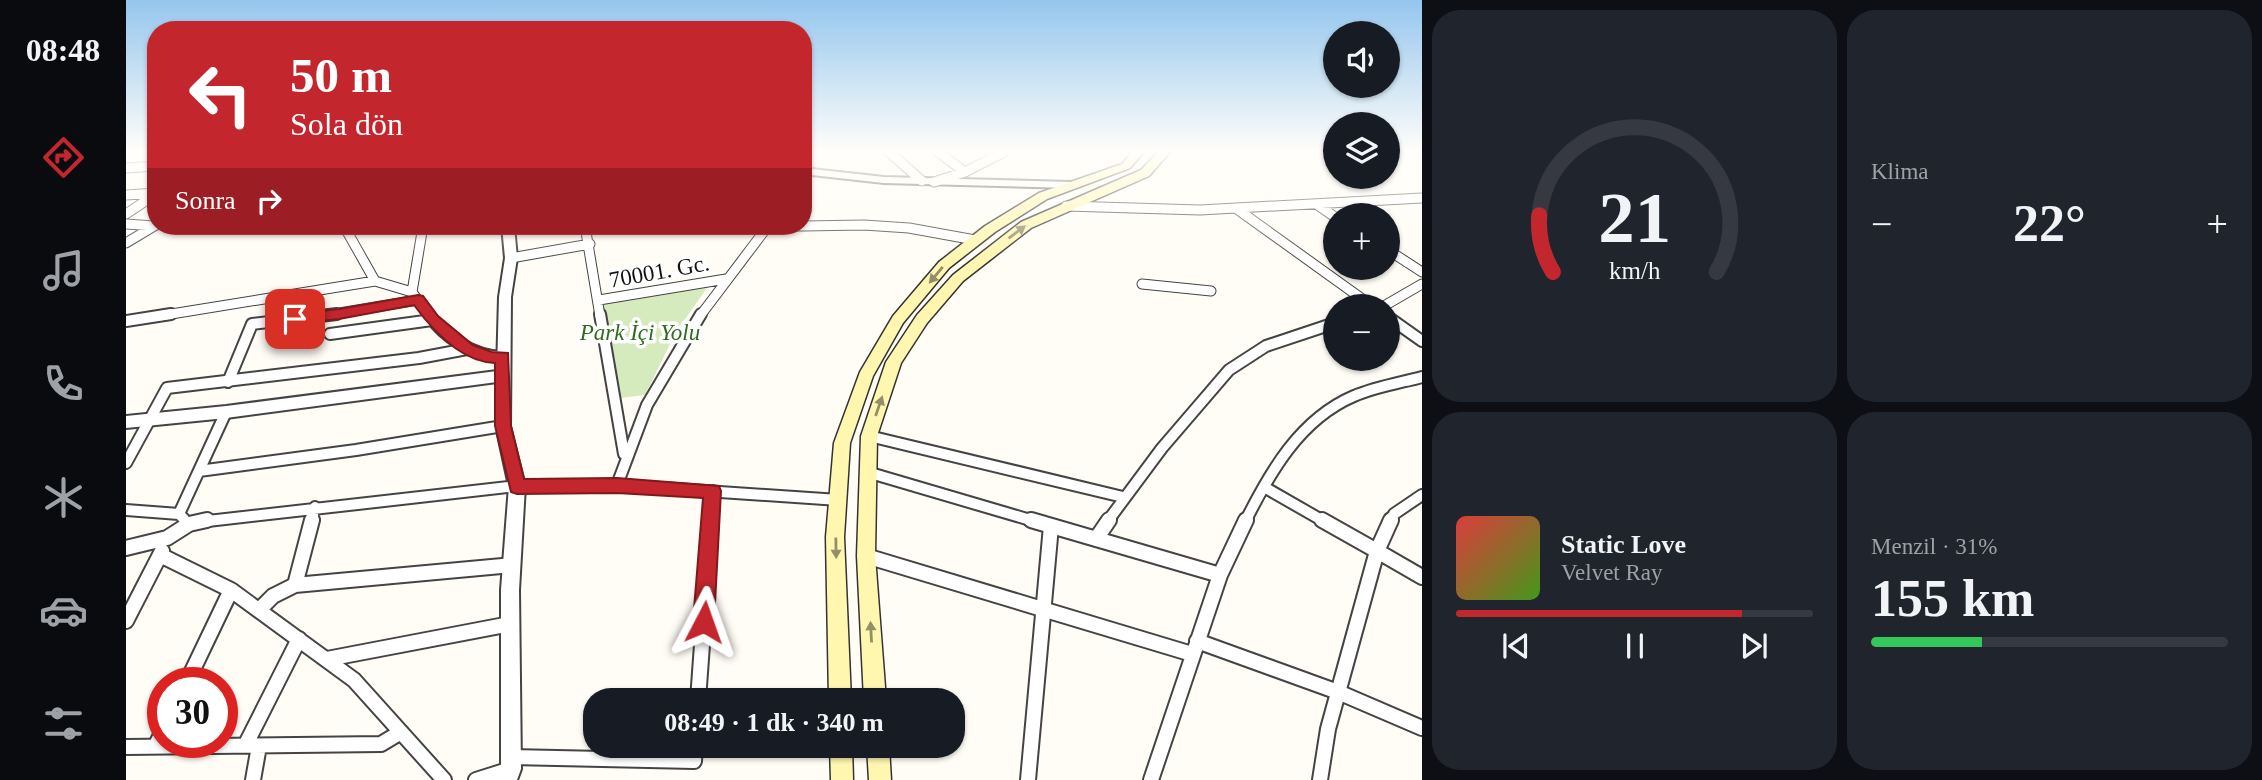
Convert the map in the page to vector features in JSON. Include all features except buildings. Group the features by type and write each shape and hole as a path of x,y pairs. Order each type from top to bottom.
{"main road":[{"path":"840,688 835,537 842,443 865,376 898,320 944,265 975,240 1043,197 1066,188"},
{"path":"874,688 866,556 869,436 894,362 922,319 958,278 1026,225 1108,188"},
{"path":"841,758 842,780"},
{"path":"879,758 880,780"}],"street":[{"path":"126,195 147,194"},
{"path":"1066,206 1126,211 1237,209 1422,198"},
{"path":"126,214 147,199"},
{"path":"1319,206 1323,209"},
{"path":"1237,209 1355,294"},
{"path":"126,224 147,225"},
{"path":"812,226 909,228 975,240"},
{"path":"126,243 147,231"},
{"path":"349,235 375,281"},
{"path":"415,296 422,235"},
{"path":"509,235 510,258 505,297 502,376 503,426 517,486 510,624 510,769"},
{"path":"588,235 625,456"},
{"path":"617,485 625,456 673,358 726,279 741,264 761,235"},
{"path":"510,258 590,244"},
{"path":"1400,258 1422,272"},
{"name":"70001. Gc.","path":"599,300 726,279"},
{"path":"126,321 326,291 375,281 415,296 432,320 467,349 491,357 503,357"},
{"path":"1142,284 1211,291"},
{"path":"1400,297 1422,284"},
{"path":"228,382 251,324 339,314 415,296"},
{"path":"330,334 432,320"},
{"path":"1400,325 1422,341"},
{"path":"1096,539 1122,497 1213,386 1245,358 1287,338 1323,327"},
{"path":"126,463 167,388 419,358 467,349"},
{"path":"126,422 226,412 502,376"},
{"path":"1151,780 1220,575 1276,463 1321,415 1346,399 1422,377"},
{"path":"179,514 226,412"},
{"path":"200,471 356,450 503,426"},
{"path":"869,436 1122,497"},
{"path":"867,472 1220,575"},
{"path":"126,548 167,538 189,524 211,519 517,486 617,485 839,500"},
{"path":"1264,487 1422,577"},
{"path":"699,688 713,491"},
{"path":"1320,780 1322,759 1338,692 1377,551 1394,514 1422,495"},
{"path":"295,585 315,507"},
{"path":"126,510 179,514 189,524"},
{"path":"1028,780 1051,526"},
{"path":"126,621 167,538"},
{"path":"160,555 231,590 327,659 354,681 444,780"},
{"path":"866,556 1043,609 1194,648 1338,692 1422,728"},
{"path":"259,610 273,596 295,585 513,565"},
{"path":"194,667 231,590"},
{"path":"327,659 510,624"},
{"path":"253,780 253,745 299,639"},
{"path":"238,744 381,744 401,732"},
{"path":"126,747 147,741"},
{"path":"476,780 510,769 694,761 694,758"}],"green space":[{"name":"Park İçi Yolu","path":"709,285 676,332 645,395 620,398 601,305"}],"route":[{"path":"295,319 418,300 432,320 451,333 467,349 491,357 503,357 503,426 517,486 617,485 713,491 704,622"}]}
